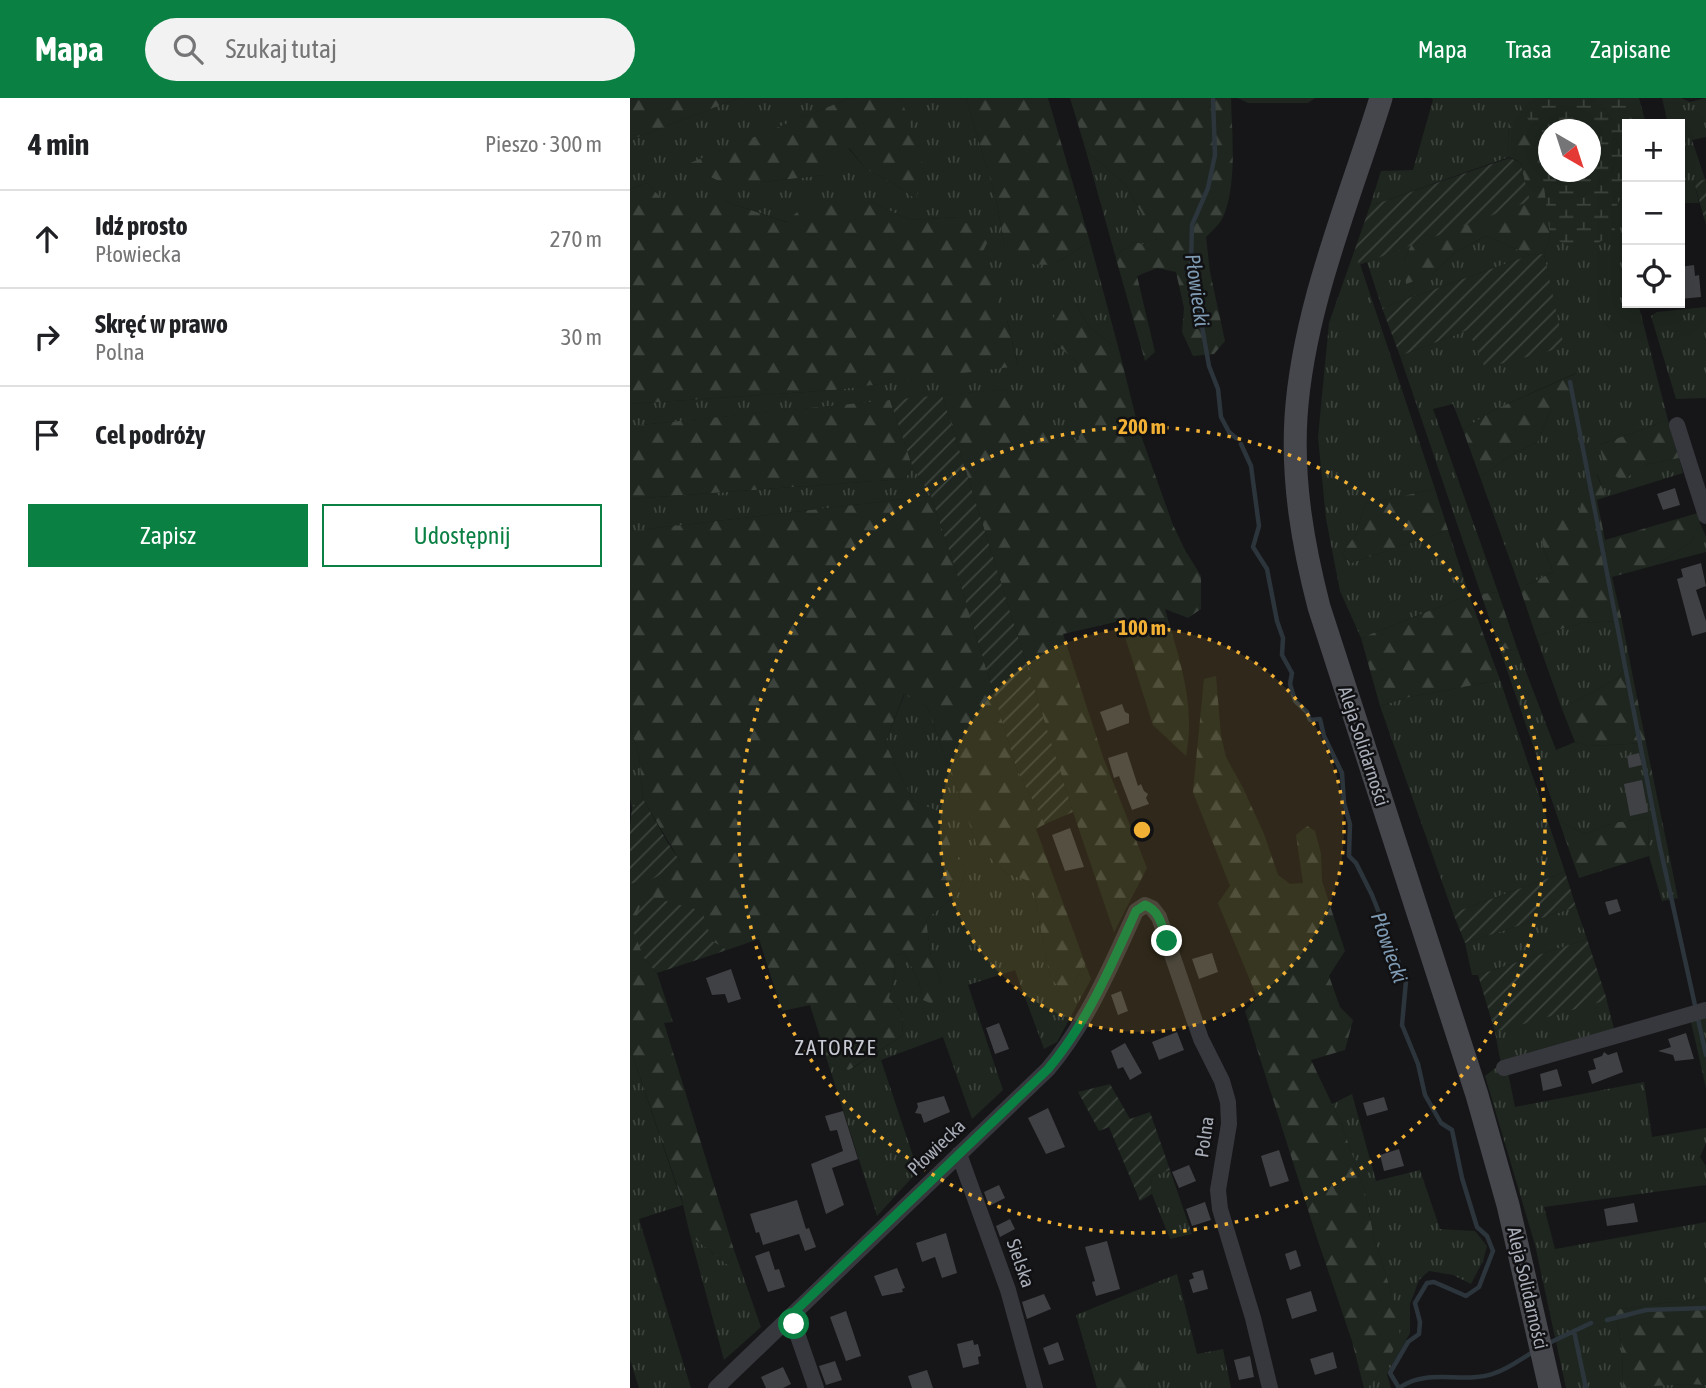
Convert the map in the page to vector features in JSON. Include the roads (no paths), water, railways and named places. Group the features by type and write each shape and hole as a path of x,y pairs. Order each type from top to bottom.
{"main road":[{"name":"Aleja Solidarności","path":"1381,98 1322,281 1303,366 1296,418 1296,477 1301,520 1319,607 1477,1095 1508,1205 1549,1379"}],"street":[{"path":"1677,425 1706,516"},
{"name":"Płowiecka","path":"716,1388 1048,1069 1082,1023 1136,911 1145,905"},
{"name":"Polna","path":"1145,905 1152,908 1159,917 1201,1039 1222,1081 1228,1102 1229,1124 1218,1190 1220,1209 1253,1318 1270,1388"},
{"path":"1504,1068 1706,1011"},
{"name":"Sielska","path":"959,1154 1008,1290 1035,1388"},
{"path":"791,1315 816,1388"}],"waterway":[{"name":"Płowiecki","path":"1213,98 1215,155 1208,188 1192,225 1191,264 1209,366 1218,389 1221,417 1229,432 1236,438"},
{"path":"1570,382 1660,847 1706,1055"},
{"name":"Płowiecki","path":"1241,444 1251,466 1259,526 1253,547 1267,569 1283,638 1282,655 1292,673 1290,684 1295,701 1307,712 1310,720 1320,719 1324,736 1342,773 1344,803 1350,824 1349,856 1356,863 1372,895 1406,981 1402,1025 1418,1064 1425,1095 1441,1123 1452,1130 1462,1178 1477,1227 1487,1236 1493,1251 1479,1287 1466,1296 1434,1282 1427,1283 1415,1303 1420,1322 1419,1334 1408,1342 1390,1373 1399,1388"},
{"path":"1607,1320 1646,1310 1706,1308"},
{"path":"1547,1344 1591,1323"},
{"path":"1574,1331 1586,1388"},
{"path":"1399,1388 1422,1378 1471,1377 1495,1373 1533,1352"}],"district":[{"name":"ZATORZE","path":"836,1047"}]}
